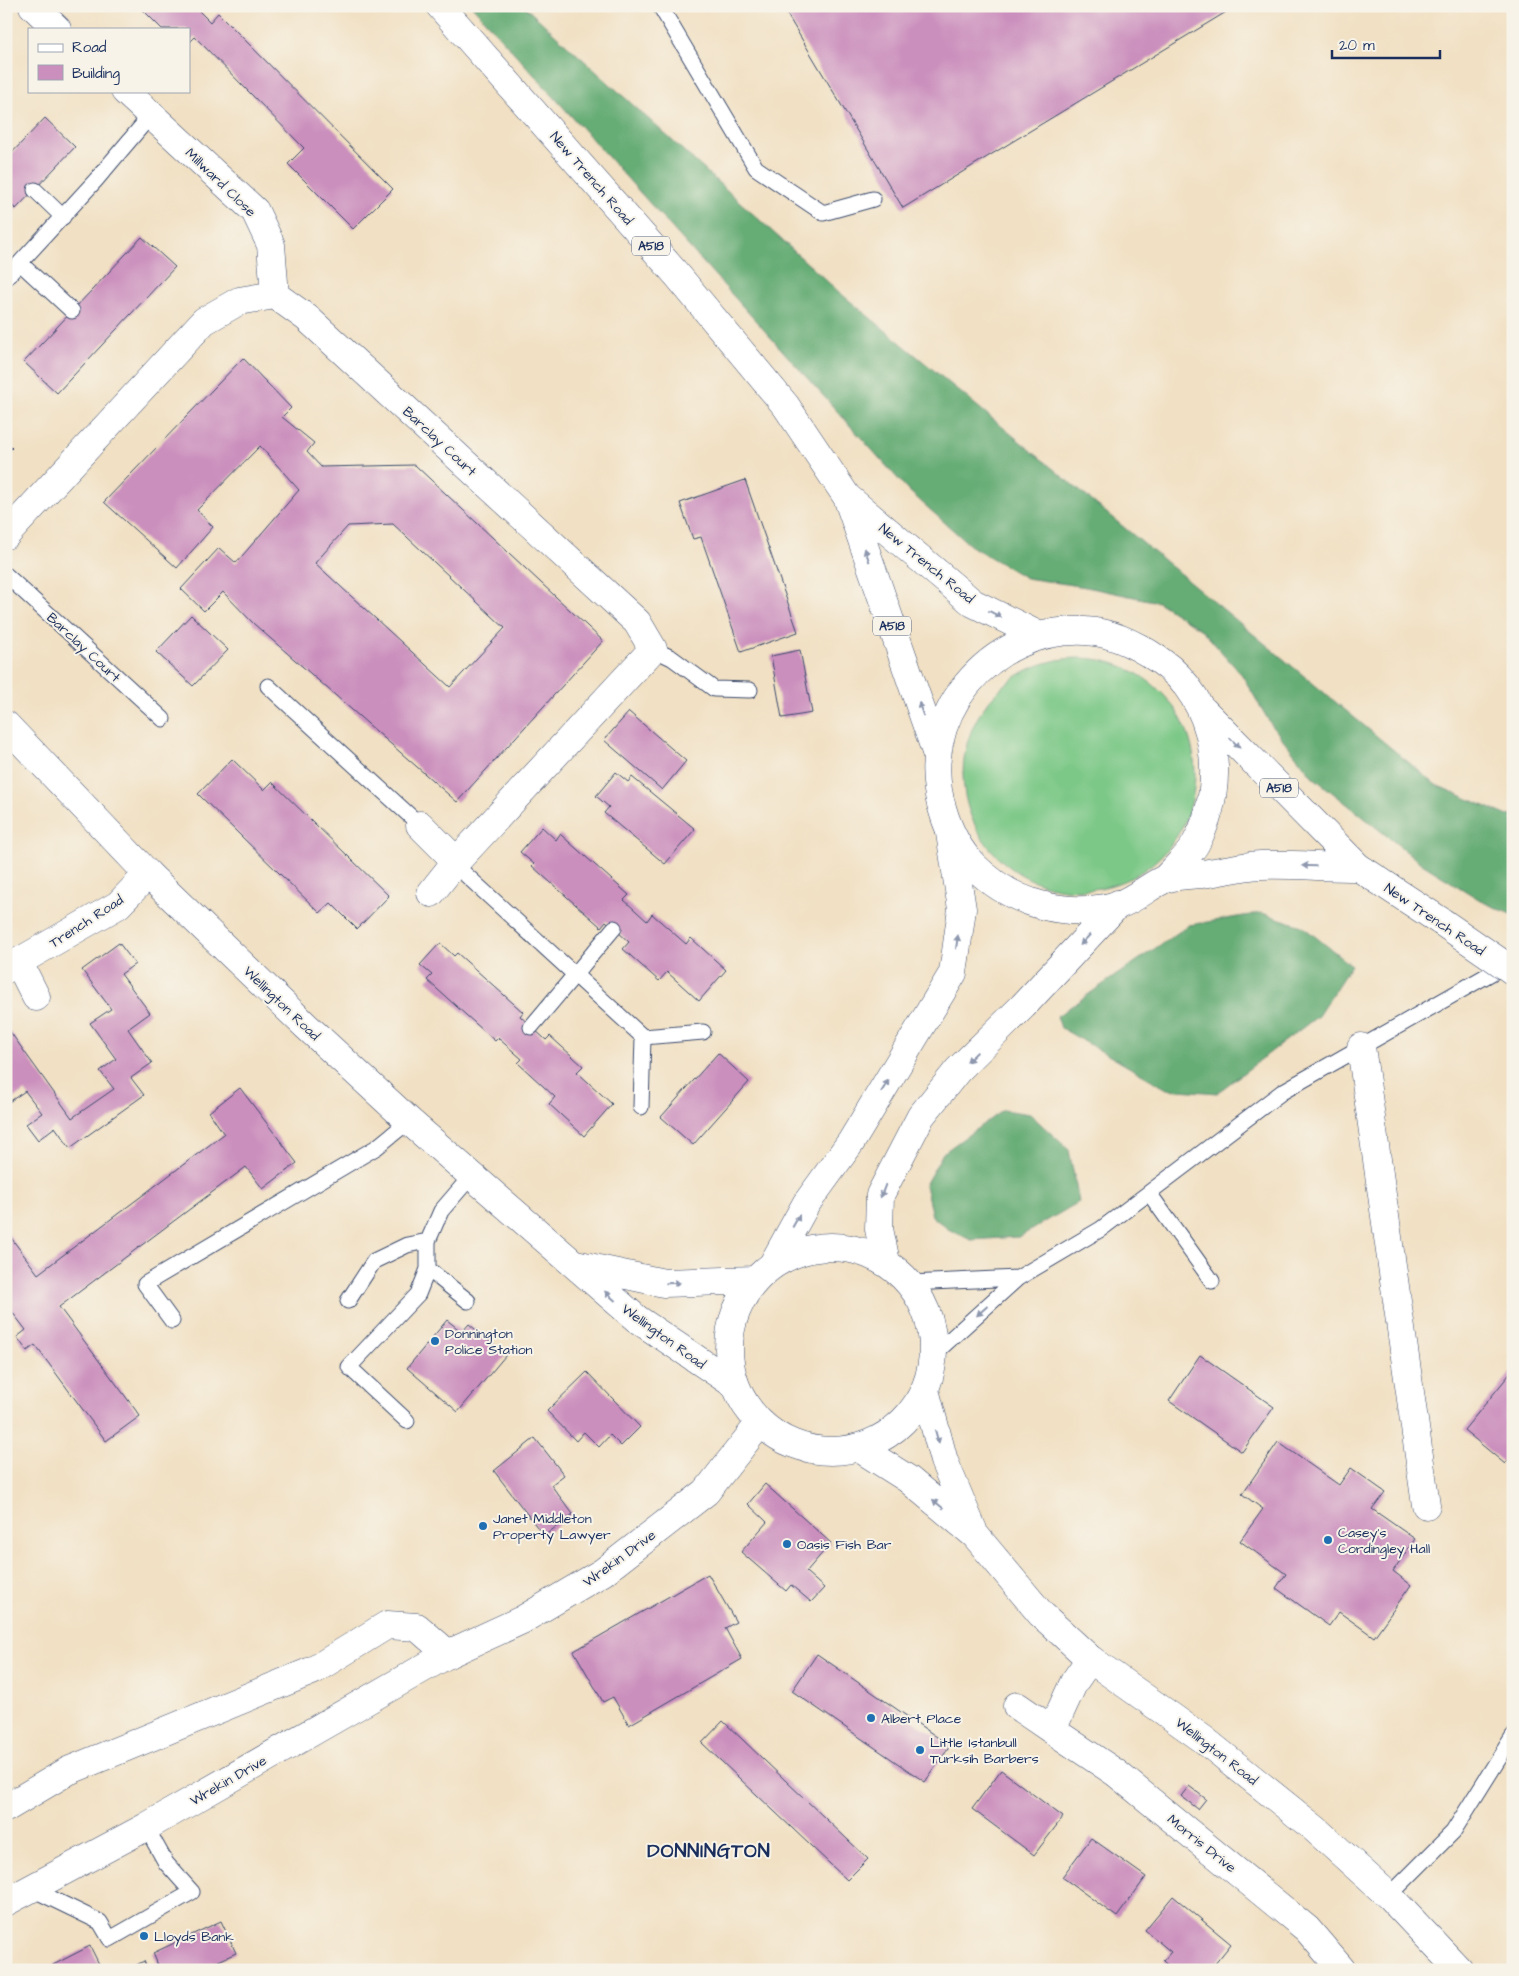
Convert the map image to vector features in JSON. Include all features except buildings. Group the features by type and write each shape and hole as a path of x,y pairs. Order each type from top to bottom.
{"main road":[{"path":"33,6 56,28"},
{"name":"New Trench Road","path":"440,6 678,276 773,391 847,497 973,603 1038,636"},
{"name":"Millward Close","path":"126,92 255,211 271,245 275,295"},
{"path":"6,535 204,321 239,301 275,295"},
{"name":"Barclay Court","path":"275,295 307,318 637,622 653,649"},
{"name":"New Trench Road","path":"847,497 936,755"},
{"path":"764,1272 794,1253 817,1247 841,1247 864,1252 886,1262 910,1283 924,1305 932,1330 933,1355 931,1373 925,1390 914,1410 898,1427 880,1440 858,1448 832,1452 806,1449 782,1439 760,1424 745,1406 734,1385 729,1363 728,1341 733,1318 742,1298 764,1272 806,1204 851,1142 953,973 962,908 950,833 938,795 936,755 947,716 968,680 1000,652 1038,636 1086,630 1132,642 1172,669 1201,708 1215,754 1213,800 1196,844 1165,879 1143,894 1118,904 1079,911 1040,906 1004,891 973,865 950,833"},
{"path":"431,893 455,863 653,649"},
{"name":"New Trench Road","path":"1201,708 1358,867 1513,971"},
{"name":"Wellington Road","path":"6,725 148,874 306,1026 409,1121 637,1319 734,1385"},
{"path":"420,826 455,863"},
{"path":"1165,879 1260,865 1358,867"},
{"name":"Trench Road","path":"36,998 13,966 118,904 148,874"},
{"path":"886,1262 879,1229 880,1194 921,1116 958,1070 1023,1006 1118,904"},
{"path":"1361,1047 1426,1505"},
{"name":"Wellington Road","path":"574,1264 664,1283 764,1272"},
{"name":"Wellington Road","path":"925,1390 944,1461 975,1535"},
{"name":"Wrekin Drive","path":"6,1902 146,1826 448,1654 522,1620 603,1572 706,1492 760,1424"},
{"name":"Wellington Road","path":"858,1448 908,1479 975,1535 1041,1614 1090,1659 1204,1739 1315,1829 1389,1896 1459,1970"},
{"path":"6,1808 68,1771 314,1670 387,1625 417,1627 448,1654"},
{"path":"1052,1730 1074,1682 1090,1659"},
{"name":"Morris Drive","path":"1017,1706 1116,1773 1307,1929 1342,1970"}],"lane":[{"path":"660,6 756,168 823,213 873,199"},
{"path":"6,278 63,217 151,115"},
{"path":"35,190 63,217"},
{"path":"20,263 72,311"},
{"name":"Barclay Court","path":"6,575 163,719"},
{"path":"653,649 672,658 714,689 750,690"},
{"path":"268,686 420,826"},
{"path":"455,863 643,1037 703,1032"},
{"path":"531,1026 614,928"},
{"path":"933,1355 1018,1278 1101,1229 1282,1092 1513,961"},
{"path":"641,1107 643,1037"},
{"path":"172,1321 145,1284 377,1147 409,1121"},
{"path":"407,1421 349,1367 418,1294 428,1269 428,1241 441,1211 472,1175"},
{"path":"1149,1193 1212,1281"},
{"path":"348,1301 374,1261 407,1245 428,1241"},
{"path":"428,1269 468,1301"},
{"path":"910,1283 1018,1278"},
{"path":"1389,1896 1453,1832 1513,1736"},
{"path":"30,1888 100,1922 110,1939 192,1892 166,1863 146,1826"}],"green space":[{"path":"472,6 524,6 839,292 1436,785 1508,816 1513,815 1513,915 1485,903 1422,864 1313,777 1270,723 1242,675 1203,631 1158,602 1086,587 1026,578 971,546 909,491"},
{"path":"1079,658 1102,660 1134,672 1153,684 1169,700 1181,719 1190,740 1195,774 1193,797 1181,829 1169,848 1153,864 1134,876 1113,885 1079,890 1056,888 1024,876 1005,864 989,848 977,829 968,808 963,774 965,751 977,719 989,700 1005,684 1024,672 1045,663"},
{"path":"1262,913 1302,926 1351,965 1318,1016 1217,1093 1167,1089 1061,1028 1057,1016 1189,925"},
{"path":"1003,1110 1030,1114 1069,1150 1079,1202 1019,1237 971,1240 948,1229 932,1216 925,1185 943,1153"}],"place":[{"name":"Donnington Police Station","path":"435,1341"},
{"name":"Janet Middleton Property Lawyer","path":"483,1526"},
{"name":"Casey’s Cordingley Hall","path":"1328,1540"},
{"name":"Oasis Fish Bar","path":"787,1544"},
{"name":"Albert Place","path":"871,1718"},
{"name":"Little Istanbull Turksih Barbers","path":"920,1750"},
{"name":"Lloyds Bank","path":"144,1936"}],"district":[{"name":"DONNINGTON","path":"709,1850"}]}
